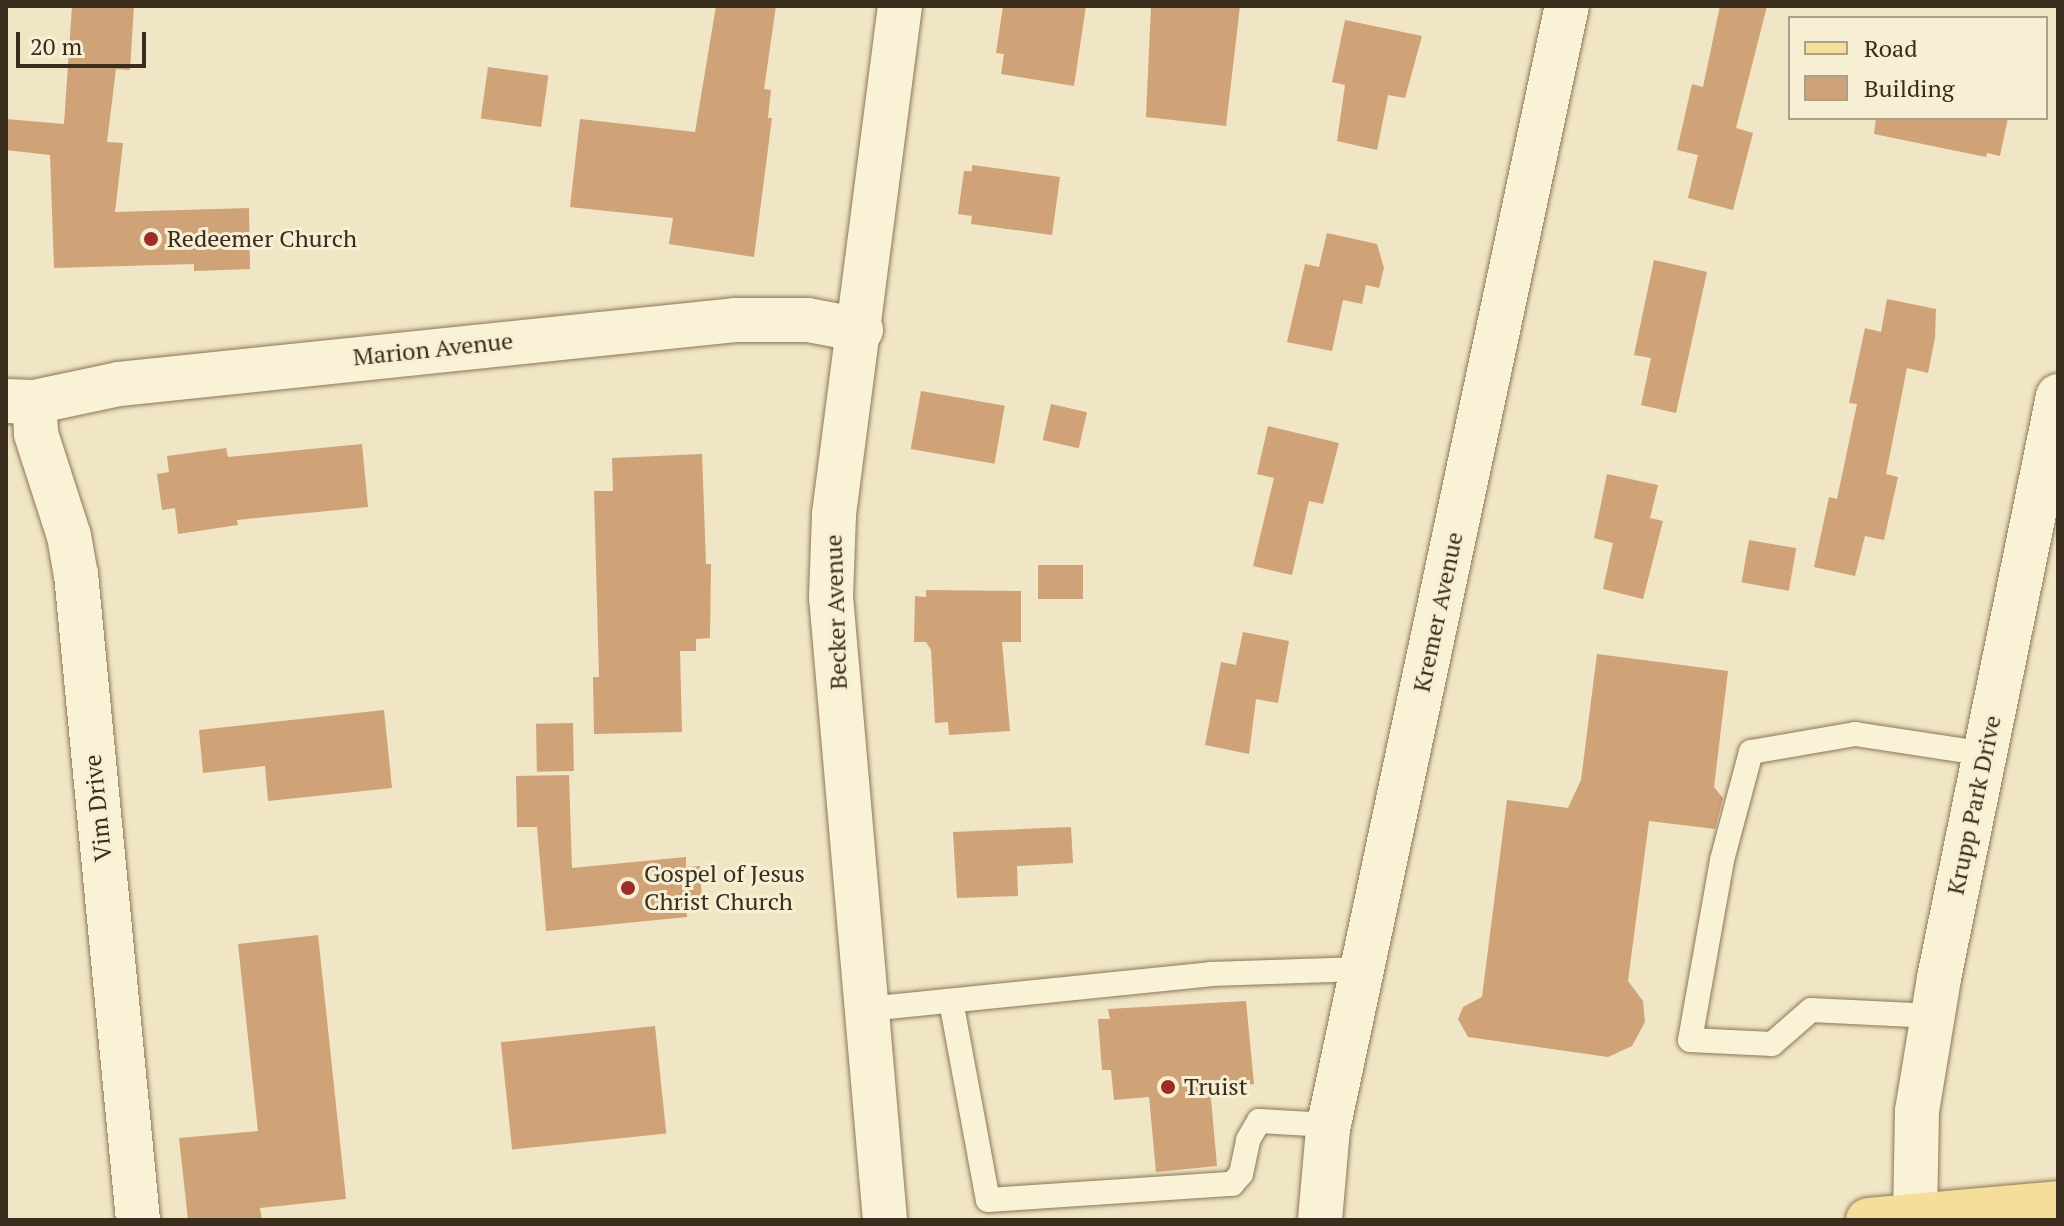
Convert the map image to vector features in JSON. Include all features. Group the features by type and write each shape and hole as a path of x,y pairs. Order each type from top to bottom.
{"main road":[{"path":"1868,1220 2058,1203"}],"street":[{"name":"Becker Avenue","path":"885,1220 831,597 834,514 861,330 900,6"},
{"name":"Kremer Avenue","path":"1320,1220 1329,1125 1567,6"},
{"name":"Marion Avenue","path":"20,401 119,384 735,320 808,320 861,330"},
{"name":"Krupp Park Drive","path":"1915,1216 1917,1111 1933,1016 2058,396"},
{"name":"Vim Drive","path":"20,401 36,434 65,521 76,574 138,1220"}],"lane":[{"path":"1933,1016 1811,1010 1772,1044 1690,1040 1722,860 1751,752 1855,734 1985,754"},
{"path":"868,1009 1210,974 1362,969"},
{"path":"951,1001 988,1200 1232,1184 1259,1121 1329,1125"}],"building":[{"path":"72,6 134,6 130,70 116,69 107,142 123,143 115,212 249,208 250,269 194,271 194,264 54,268 50,155 6,150 6,119 64,124"},
{"path":"716,6 776,6 764,89 771,90 768,118 772,118 754,257 669,244 673,218 570,207 580,119 695,132"},
{"path":"1003,6 1086,6 1074,86 1001,74 1004,54 996,53"},
{"path":"1151,6 1240,6 1226,126 1146,117"},
{"path":"1720,6 1767,6 1736,128 1753,133 1733,210 1688,198 1698,155 1677,150 1692,84 1703,87"},
{"path":"1345,20 1422,36 1405,98 1388,95 1377,150 1337,141 1345,85 1332,82"},
{"path":"488,67 548,75 541,127 481,118"},
{"path":"1876,120 2008,120 2000,156 1987,153 1986,157 1874,134"},
{"path":"972,165 1060,177 1052,235 971,224 972,216 958,214 964,171 972,171"},
{"path":"1327,233 1377,244 1384,268 1379,288 1366,285 1362,304 1343,300 1332,351 1287,342 1305,264 1319,267"},
{"path":"1654,260 1707,272 1676,413 1641,405 1651,358 1634,355"},
{"path":"1887,299 1936,309 1935,338 1928,373 1907,368 1886,474 1898,477 1884,540 1865,536 1855,576 1814,567 1829,497 1837,499 1857,404 1849,403 1865,328 1881,332"},
{"path":"921,391 1005,406 994,464 911,449"},
{"path":"1051,404 1087,412 1079,448 1043,440"},
{"path":"1268,426 1339,443 1323,504 1309,501 1292,575 1253,566 1274,478 1257,474"},
{"path":"362,444 368,507 237,520 238,525 178,534 175,508 162,510 157,474 169,472 167,456 226,448 228,457"},
{"path":"702,454 706,564 711,564 710,638 696,639 696,651 680,651 682,732 594,734 593,677 599,677 594,491 613,491 612,458"},
{"path":"1607,474 1658,485 1650,518 1663,521 1643,599 1603,589 1613,543 1594,538"},
{"path":"1749,540 1796,548 1789,591 1742,582"},
{"path":"1038,565 1083,565 1083,599 1038,599"},
{"path":"926,590 1021,591 1021,642 1002,642 1010,731 949,735 948,722 935,723 931,650 926,642 914,642 915,596 926,597"},
{"path":"1243,632 1289,641 1278,703 1256,699 1249,754 1205,745 1221,662 1236,665"},
{"path":"1597,654 1728,671 1714,787 1723,798 1715,829 1649,821 1628,981 1643,1001 1645,1022 1632,1046 1608,1057 1468,1037 1458,1019 1463,1007 1482,997 1507,800 1568,808 1581,780"},
{"path":"384,710 392,788 268,801 265,766 203,773 199,730"},
{"path":"573,723 574,771 537,772 536,724"},
{"name":"Gospel of Jesus Christ Church","path":"569,775 572,868 686,857 686,867 700,866 702,904 686,906 687,917 546,931 537,827 517,827 516,776"},
{"path":"1071,827 1073,863 1017,866 1018,896 957,898 953,832"},
{"path":"318,935 346,1199 260,1208 262,1220 188,1220 179,1138 258,1131 238,944"},
{"name":"Truist","path":"1246,1001 1254,1084 1210,1088 1217,1166 1156,1172 1149,1097 1114,1100 1111,1070 1102,1070 1098,1019 1110,1019 1108,1009"},
{"path":"655,1026 666,1133 512,1150 501,1042"}],"place":[{"name":"Redeemer Church","path":"151,239"},
{"name":"Gospel of Jesus Christ Church","path":"628,888"},
{"name":"Truist","path":"1168,1087"}]}
